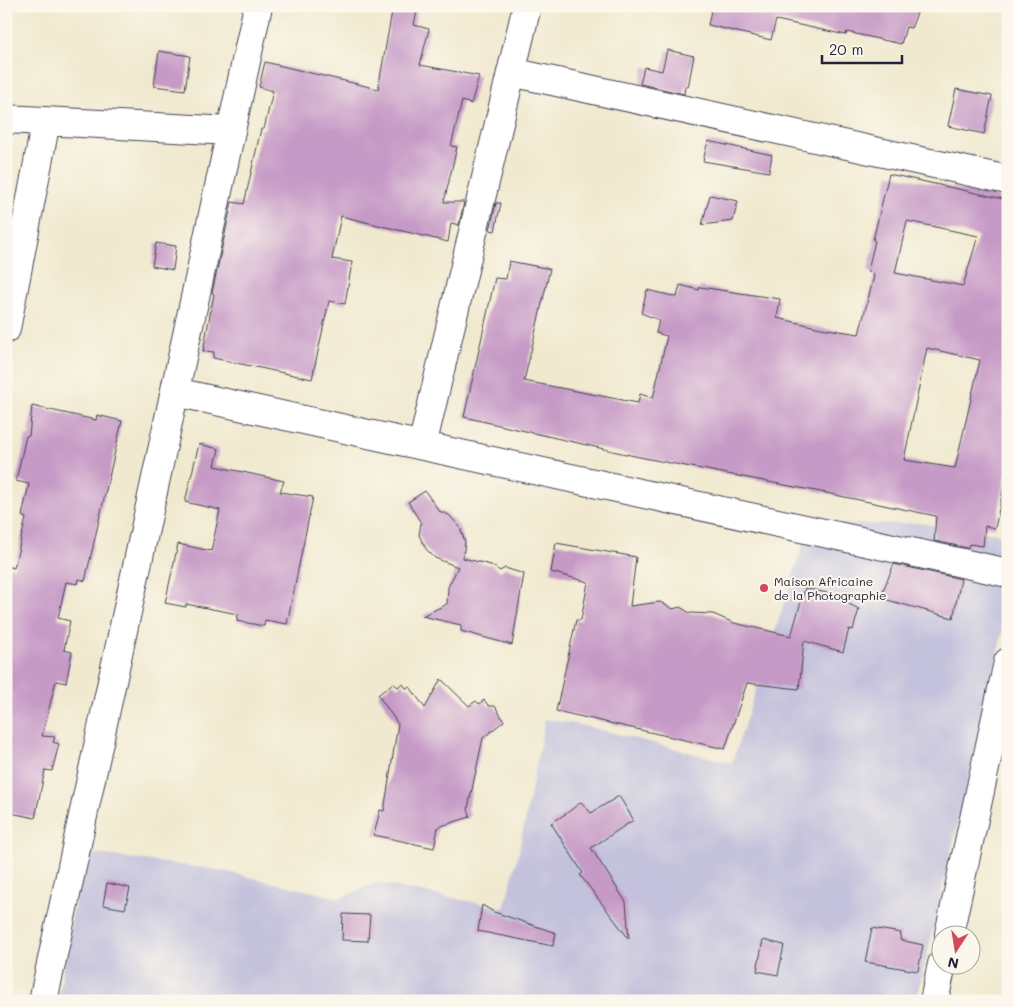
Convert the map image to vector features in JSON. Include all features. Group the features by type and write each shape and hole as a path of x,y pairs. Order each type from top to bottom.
{"street":[{"path":"43,1001 258,6"},
{"path":"422,446 527,6"},
{"path":"511,72 1008,180"},
{"path":"6,119 231,131"},
{"path":"6,329 46,121"},
{"path":"175,392 1008,573"},
{"path":"951,924 1008,662"},
{"path":"934,1001 940,974"}],"shaded area":[{"path":"917,523 1008,535 1008,609 934,924 932,924 932,933 916,1001 58,1001 83,852 219,870 339,898 376,883 504,908 519,851 545,719 585,726 732,763 809,526"}],"building":[{"path":"393,6 418,6 414,25 429,29 420,65 479,76 471,104 462,101 451,146 457,147 444,202 464,202 459,225 451,223 448,242 341,216 332,259 352,262 345,304 329,301 312,379 213,358 214,352 203,351 214,294 212,293 232,202 244,204 261,129 264,129 273,91 259,87 265,62 378,89"},
{"path":"712,6 920,6 911,28 906,27 901,44 847,32 846,35 776,20 771,40 708,25"},
{"path":"667,50 694,56 688,87 685,86 684,94 640,84 644,67 662,71"},
{"path":"159,51 190,56 185,90 154,86"},
{"path":"956,89 992,96 984,134 948,126"},
{"path":"708,141 772,155 769,172 703,161"},
{"path":"889,174 1008,200 1008,467 995,528 985,526 983,546 969,544 968,548 934,541 936,516 639,457 464,417 495,278 506,279 509,261 550,269 524,381 638,403 640,394 653,398 667,336 656,333 659,320 641,313 647,290 677,297 680,285 699,290 700,287 780,299 777,318 859,334 874,276 868,270 875,241 873,240","holes":["907,221 978,236 963,286 895,273","927,348 980,360 955,468 904,460"]},
{"path":"710,195 738,201 733,221 702,225"},
{"path":"496,203 501,203 495,231 490,230"},
{"path":"156,243 176,246 173,270 152,266"},
{"path":"32,406 96,420 97,415 122,421 85,581 79,579 78,584 66,582 58,618 70,621 64,650 72,652 66,683 56,681 42,736 55,737 53,742 59,744 52,771 45,770 35,818 6,812 6,566 14,568 26,518 22,516 29,484 16,481 26,436 29,436"},
{"path":"199,444 219,449 215,466 284,481 280,492 313,497 287,624 265,620 264,626 237,621 238,614 186,604 186,607 165,603 178,544 211,551 220,510 185,502"},
{"path":"425,491 439,511 449,515 460,527 465,542 463,558 491,565 500,571 505,568 524,574 512,645 461,631 461,625 422,616 447,604 448,587 458,567 435,558 426,549 419,535 421,523 408,502"},
{"path":"556,543 636,557 630,606 660,602 673,609 680,607 690,613 713,614 734,623 791,636 805,588 827,593 859,609 853,630 849,629 843,652 804,641 799,689 747,683 725,749 556,711 576,620 581,620 588,582 551,572"},
{"path":"894,564 961,579 953,618 880,598"},
{"path":"441,679 469,706 476,701 479,704 484,700 489,706 495,706 504,721 483,738 468,808 470,817 438,827 434,848 374,835 380,810 384,811 398,724 378,695 393,683 398,687 402,683 406,688 410,687 425,708"},
{"path":"619,796 633,819 632,821 591,848 626,902 629,939 580,875 583,873 551,823 581,802 591,813"},
{"path":"107,883 130,888 125,909 103,905"},
{"path":"482,905 494,912 556,933 553,946 478,931"},
{"path":"343,914 370,915 368,941 342,940"},
{"path":"872,928 901,933 900,940 923,945 918,971 865,962"},
{"path":"763,940 784,945 778,975 757,971"}],"place":[{"name":"Maison Africaine de la Photographie","path":"764,588"}]}
